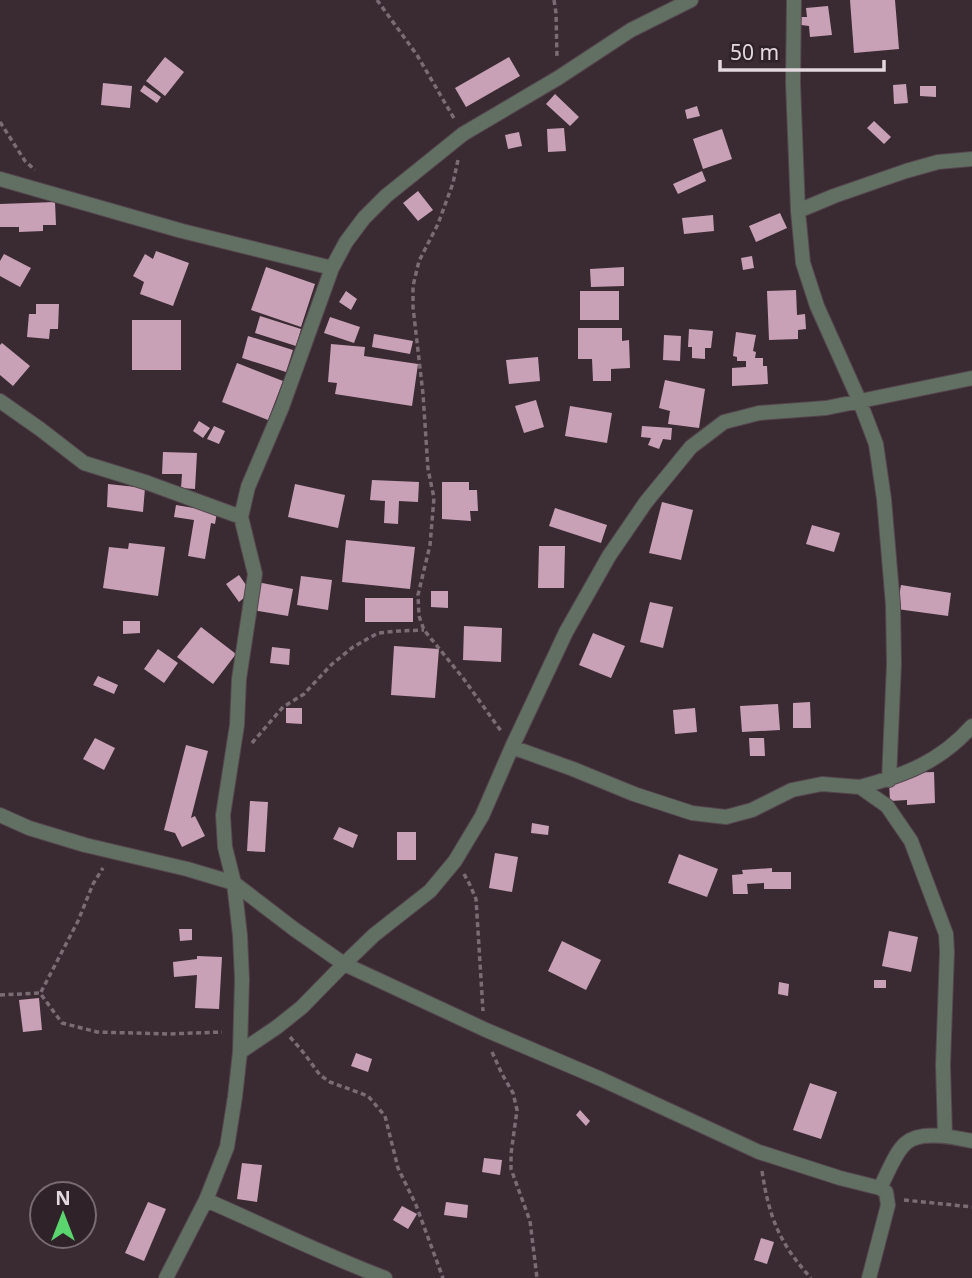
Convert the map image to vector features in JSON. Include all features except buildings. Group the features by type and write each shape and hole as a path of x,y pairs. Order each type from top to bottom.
{"street":[{"path":"166,1278 206,1200 227,1147 240,1052 240,935 234,883 225,847 223,815 232,765 239,679 255,575 241,517 248,487 282,407 332,268 358,226 386,196 463,134 558,78 631,30 691,0"},
{"path":"794,0 793,83 798,211 803,263 817,306 876,444 884,499 893,605 894,664 889,780"},
{"path":"798,211 834,196 938,162 972,159"},
{"path":"0,178 182,231 332,268"},
{"path":"240,1052 302,1007 374,935 430,891 455,862 482,816 566,632 609,556 646,502 691,447 724,422 759,413 826,408 972,378"},
{"path":"0,401 84,463 241,517"},
{"path":"512,747 634,794 692,813 726,817 752,810 792,790 822,784 860,787 889,780 930,762 959,741 972,726"},
{"path":"860,787 887,806 911,841 946,934 943,1065 945,1135"},
{"path":"0,815 29,828 234,883 344,964 759,1152 884,1193"},
{"path":"869,1278 888,1205 884,1193 894,1160 905,1143 917,1137 945,1135 972,1141"},
{"path":"206,1200 336,1259 385,1278"}],"path":[{"path":"377,0 417,55 463,134 453,183 438,224 419,261 413,286 428,469 434,498 430,545 418,595 419,617 425,630 512,747"},
{"path":"554,0 558,78"},
{"path":"0,122 25,161 41,175"},
{"path":"232,765 283,707 304,694 331,665 353,647 379,633 425,630"},
{"path":"40,993 78,921 93,884 114,852"},
{"path":"455,862 471,885 476,899 481,995 486,1030 491,1051 513,1093 517,1110 511,1170 530,1221 537,1278"},
{"path":"0,995 40,993"},
{"path":"40,993 62,1023 97,1032 169,1034 241,1031"},
{"path":"277,1027 292,1038 320,1075 330,1082 368,1096 385,1116 398,1168 416,1205 443,1278"},
{"path":"759,1152 768,1206 778,1232 796,1261 811,1278"},
{"path":"884,1193 972,1207"}]}
